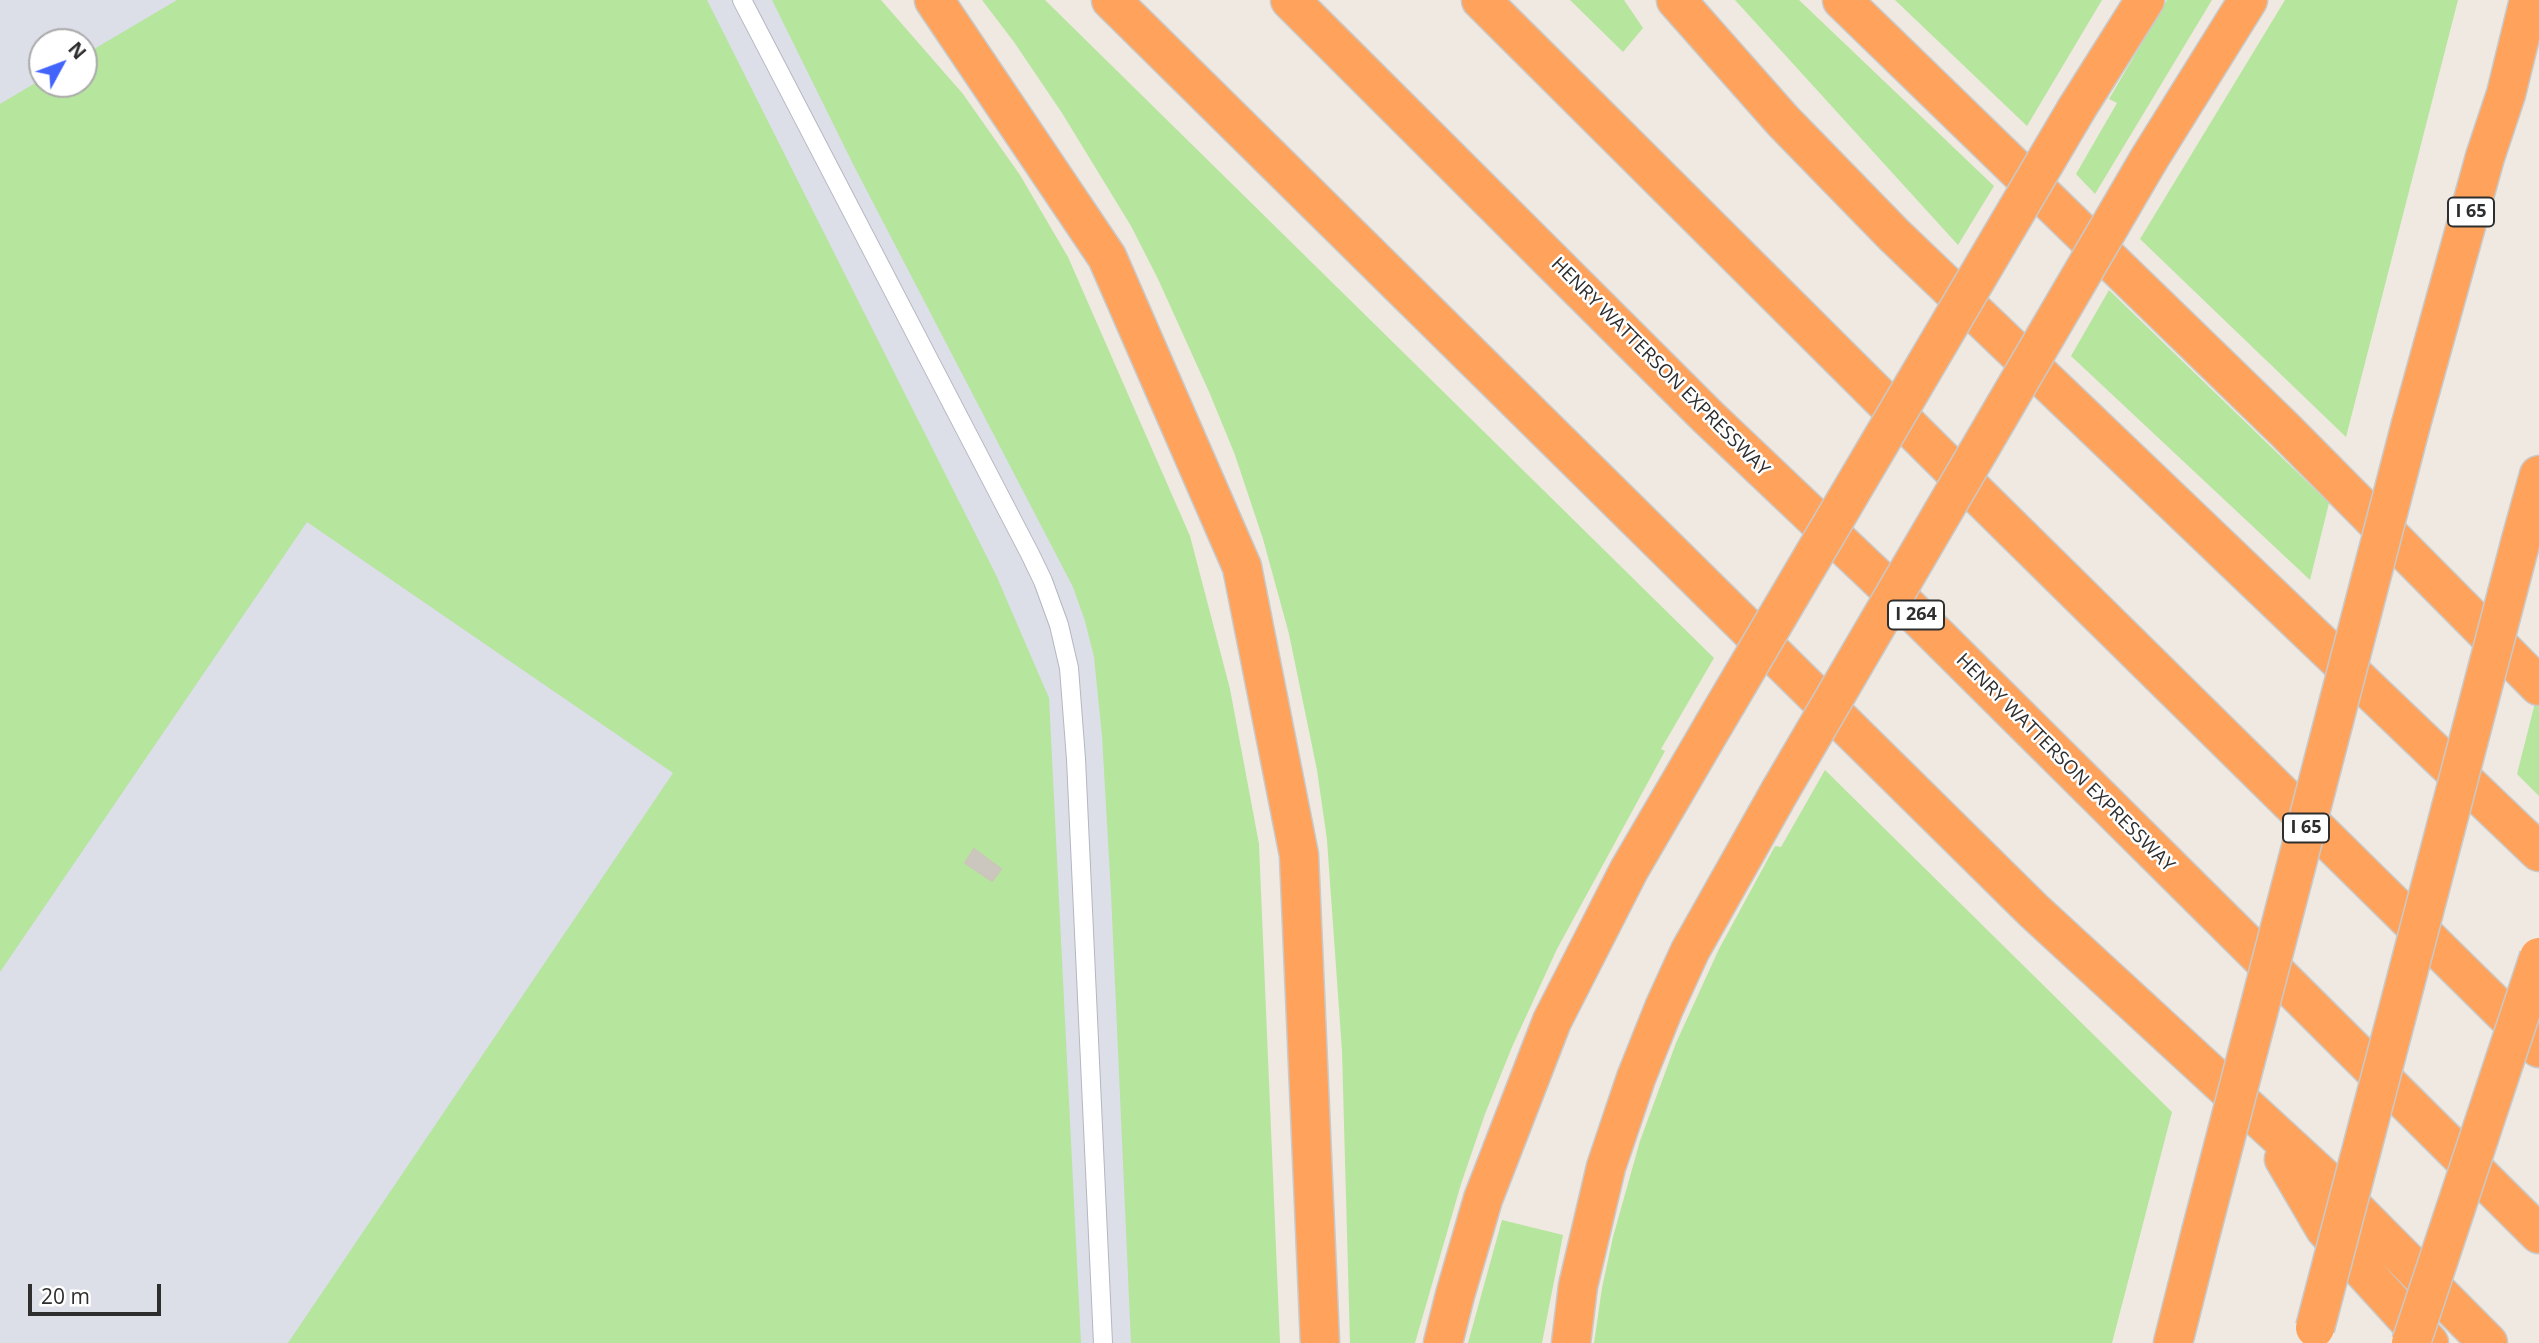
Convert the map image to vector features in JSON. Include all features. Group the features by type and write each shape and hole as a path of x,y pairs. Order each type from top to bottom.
{"highway":[{"path":"934,0 1107,257 1242,567 1299,855 1320,1343"},
{"path":"1111,0 2034,911 2326,1180 2488,1343"},
{"name":"HENRY WATTERSON EXPRESSWAY","path":"1290,0 1708,417 1923,622 2539,1234"},
{"path":"1481,0 2539,1048"},
{"path":"1676,0 1783,121 1894,235 2539,852"},
{"path":"1842,0 2285,429 2539,686"},
{"path":"1443,1343 1483,1199 1552,1021 1629,870 2077,108 2145,0"},
{"path":"1571,1343 1578,1286 1606,1167 1636,1077 1690,951 1780,791 2149,159 2248,0"},
{"name":"I 65","path":"2173,1343 2411,424 2485,157 2506,94 2529,0"},
{"path":"2314,1336 2539,475"},
{"path":"2411,1343 2539,957"},
{"path":"2262,1121 2325,1229 2429,1343"}],"lane":[{"path":"742,0 1030,554 1059,625 1069,668 1076,759 1103,1343"}],"shaded area":[{"path":"0,0 835,0 1077,489 1176,1343 0,1343"}],"green space":[{"path":"177,0 707,0 996,575 1049,698 1081,1343 288,1343 673,773 307,522 0,972 0,104 28,87 28,98 98,98 98,47"},
{"path":"772,0 881,0 963,94 1020,175 1068,257 1190,536 1230,689 1259,844 1280,1343 1131,1343 1102,736 1094,657 1085,621 1073,587 854,166"},
{"path":"982,0 1045,0 1714,658 1661,749 1665,751 1557,949 1512,1047 1461,1184 1415,1343 1350,1343 1342,1051 1327,840 1317,770 1289,634 1263,539 1235,455 1210,394 1131,226 1062,113"},
{"path":"1570,0 1624,0 1643,28 1623,52"},
{"path":"1735,0 1799,0 1994,186 1958,245"},
{"path":"1895,0 2102,0 2027,126"},
{"path":"2167,0 2212,0 2095,194 2076,174 2117,103 2109,99"},
{"path":"2285,0 2458,0 2346,437 2140,239"},
{"path":"2109,290 2329,503 2310,580 2071,356"},
{"path":"2535,703 2539,707 2539,796 2517,774"},
{"path":"1825,770 2172,1112 2112,1343 1594,1343 1613,1237 1640,1141 1676,1043 1719,949 1775,846 1781,847"},
{"path":"1502,1220 1563,1235 1542,1343 1468,1343"}],"building":[{"path":"974,849 1001,869 992,881 965,863"}]}
